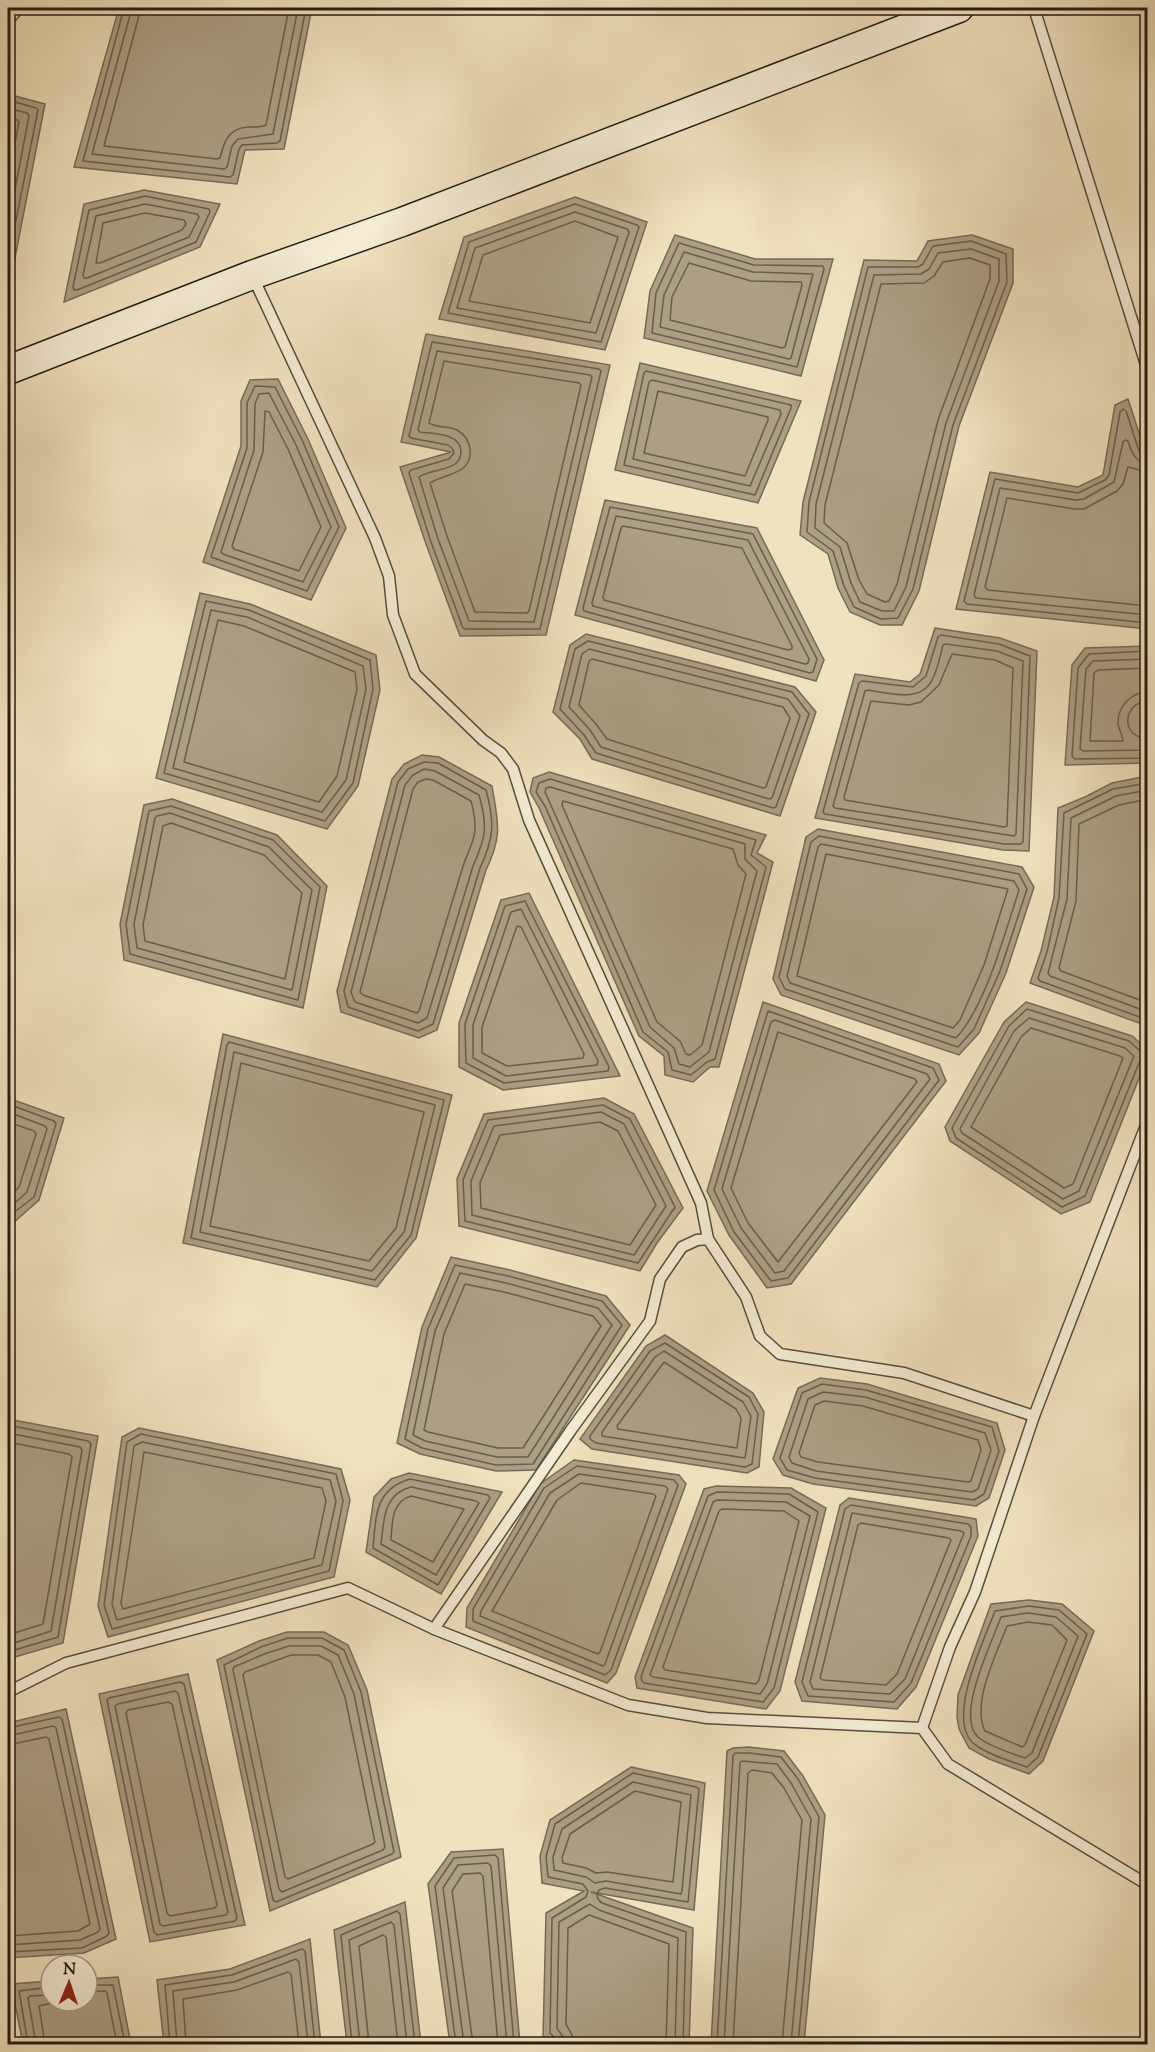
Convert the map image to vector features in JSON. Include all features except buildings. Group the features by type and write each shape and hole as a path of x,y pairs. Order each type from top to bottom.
{"street":[{"path":"8,370 252,275 402,222 959,8"}],"lane":[{"path":"8,20 19,8"},
{"path":"1034,8 1148,371"},
{"path":"252,275 375,538 389,576 393,615 415,674 483,740 501,753 513,769 529,820 701,1203 708,1239 746,1297 760,1336 780,1354 904,1373 1035,1416"},
{"path":"922,1728 950,1647 975,1592 1035,1416 1148,1120"},
{"path":"434,1629 564,1440 650,1321 660,1279 682,1247 697,1240 708,1239"},
{"path":"8,1692 66,1663 348,1588 434,1629 628,1705 707,1718 922,1728"},
{"path":"922,1728 948,1764 1148,1885"}],"water":[{"path":"119,8 312,8 284,149 245,150 237,184 74,167"},
{"path":"8,94 45,104 13,268 8,265"},
{"path":"144,190 220,204 200,247 64,302 84,204"},
{"path":"575,197 647,222 605,350 439,319 464,237"},
{"path":"675,235 755,259 833,259 801,376 644,338 650,291"},
{"path":"972,235 1013,249 1013,283 959,426 919,591 902,625 880,625 850,612 838,588 828,554 800,535 803,502 864,260 917,261 928,241"},
{"path":"426,334 610,365 546,635 460,636 400,467 451,452 401,442"},
{"path":"640,363 801,401 758,503 615,470"},
{"path":"278,379 308,439 346,528 311,600 203,562 241,446 241,401 250,380"},
{"path":"1128,399 1147,457 1147,629 956,609 990,472 1078,487 1103,475 1115,405"},
{"path":"605,500 757,528 824,660 816,681 575,615"},
{"path":"200,593 250,604 376,655 380,690 358,786 327,829 156,778"},
{"path":"935,628 1000,638 1037,651 1029,851 1003,850 815,818 855,674 910,682 920,674"},
{"path":"586,634 795,687 816,712 780,816 592,759 580,739 553,712 570,645"},
{"path":"1147,646 1147,710 1140,722 1147,727 1147,763 1065,765 1072,665 1085,648"},
{"path":"422,755 439,757 492,786 498,829 495,847 437,1030 419,1038 341,1012 337,991 392,779 404,764"},
{"path":"549,772 766,835 757,853 773,862 719,1067 710,1067 693,1082 665,1075 664,1056 639,1036 530,792 533,778"},
{"path":"1148,776 1147,1026 1030,983 1041,951 1054,897 1058,808 1112,783"},
{"path":"172,799 277,835 327,886 303,1008 124,960 120,924 144,805"},
{"path":"818,829 1022,867 1034,887 1006,973 979,1033 959,1055 781,995 773,979 806,837"},
{"path":"529,893 620,1076 503,1090 459,1067 459,1023 501,900"},
{"path":"763,1002 939,1064 946,1081 791,1284 767,1288 729,1235 707,1191"},
{"path":"1026,1002 1132,1036 1147,1049 1147,1058 1090,1202 1061,1214 950,1141 945,1127 1004,1022"},
{"path":"223,1034 452,1095 416,1238 377,1287 183,1243"},
{"path":"8,1098 64,1118 39,1200 12,1224 8,1223"},
{"path":"604,1098 634,1114 683,1208 640,1271 459,1226 457,1179 484,1114"},
{"path":"451,1257 606,1296 630,1325 536,1470 496,1471 420,1454 397,1443 422,1327"},
{"path":"665,1335 753,1393 764,1412 759,1467 747,1473 592,1449 580,1439 646,1346"},
{"path":"820,1378 867,1384 997,1423 1005,1450 989,1498 976,1506 813,1484 783,1475 773,1459 798,1388"},
{"path":"8,1419 98,1436 63,1643 8,1659"},
{"path":"139,1428 341,1469 350,1500 334,1577 108,1637 98,1606 122,1437"},
{"path":"574,1460 679,1475 686,1484 616,1673 607,1683 466,1627 467,1608 540,1484"},
{"path":"409,1473 502,1492 441,1594 366,1552 374,1497 391,1479"},
{"path":"716,1486 791,1488 826,1508 780,1691 766,1709 637,1688 635,1677 704,1489"},
{"path":"849,1498 976,1519 978,1536 916,1687 897,1709 802,1701 795,1682 840,1505"},
{"path":"1029,1600 1062,1604 1094,1631 1043,1761 1029,1774 989,1759 969,1748 959,1729 957,1717 958,1695 991,1604"},
{"path":"287,1632 324,1632 348,1645 367,1690 401,1857 270,1911 217,1660 259,1641"},
{"path":"188,1674 245,1925 150,1942 99,1694"},
{"path":"66,1709 116,1939 84,1953 39,1953 39,1956 8,1958 8,1723"},
{"path":"749,1747 784,1751 803,1776 825,1815 804,2044 711,2044 727,1751 733,1748"},
{"path":"631,1767 705,1783 694,1910 591,1892 693,1928 689,2044 560,2044 543,2039 546,1913 584,1891 542,1883 540,1856 550,1820"},
{"path":"503,1849 520,2044 450,2044 428,1884 451,1852"},
{"path":"405,1902 421,2044 347,2044 334,1930"},
{"path":"310,1939 321,2044 164,2044 157,1980 230,1969"},
{"path":"118,1977 131,2044 23,2044 11,1984 39,1982 39,2013 99,2013 99,1978"}]}
